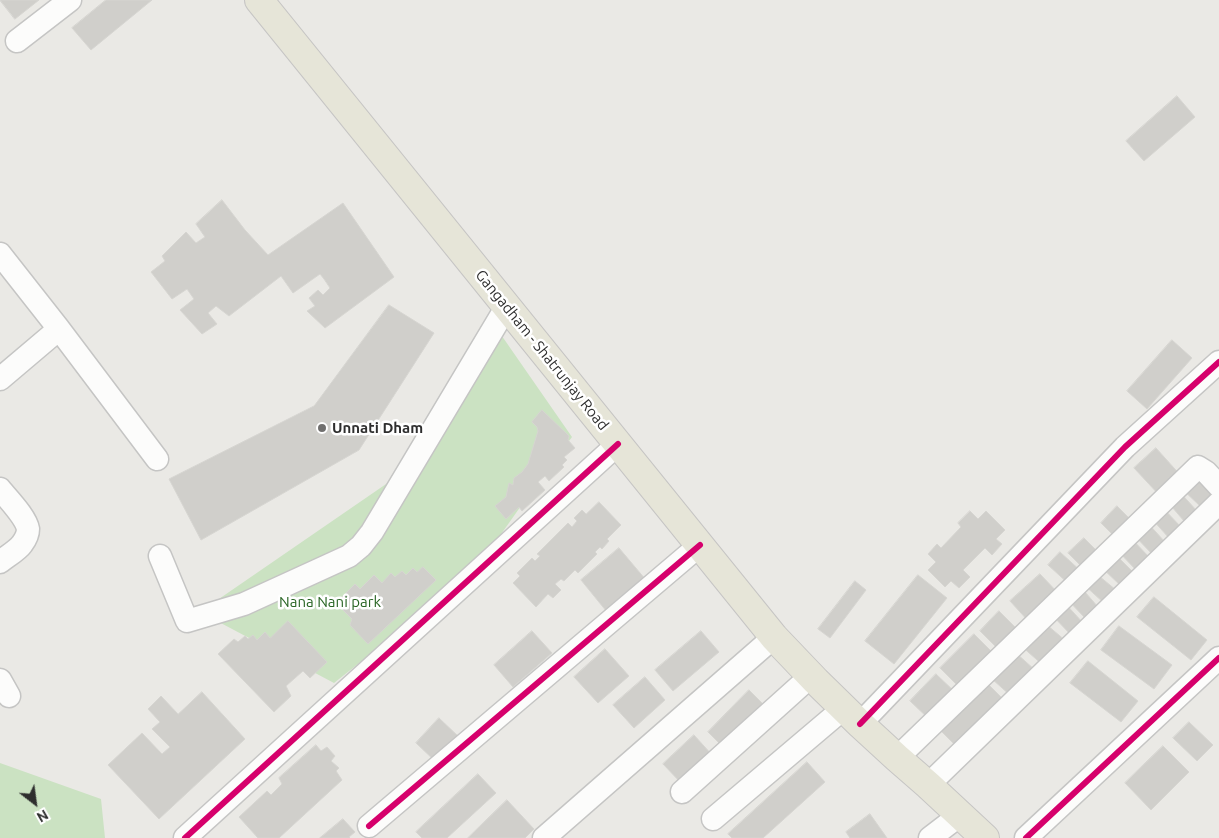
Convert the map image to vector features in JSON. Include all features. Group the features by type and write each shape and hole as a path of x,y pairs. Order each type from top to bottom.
{"main road":[{"name":"Gangadham - Shatrunjay Road","path":"259,0 774,637 852,716 985,838"}],"street":[{"path":"17,41 70,0"},
{"path":"0,254 157,459"},
{"path":"160,556 187,621 244,604 349,556 361,546 372,532 506,306"},
{"path":"0,378 59,329"},
{"path":"713,819 852,716 1125,447 1219,362"},
{"path":"185,838 618,444"},
{"path":"897,758 1198,467 1206,472 1219,486"},
{"path":"0,490 26,522 28,530 22,544 0,562"},
{"path":"928,785 1219,503"},
{"path":"368,826 700,545"},
{"path":"544,838 774,637"},
{"path":"1026,838 1219,658"},
{"path":"682,792 811,676"},
{"path":"930,838 960,815"}],"green space":[{"name":"Nana Nani park","path":"488,316 572,437 475,571 334,683 200,612 389,482"},
{"path":"0,763 101,799 105,838 0,838"}],"building":[{"path":"0,0 39,0 15,19"},
{"path":"106,0 152,0 91,50 72,28"},
{"path":"1177,96 1195,117 1144,161 1126,141"},
{"path":"222,200 245,230 268,255 343,203 394,277 325,328 307,311 315,306 309,298 318,290 323,295 330,288 320,274 293,293 281,276 229,316 216,306 208,313 217,324 202,334 180,310 194,299 187,289 172,299 151,272 165,261 162,256 186,232 196,243 205,237 196,224"},
{"name":"Unnati Dham","path":"389,305 434,333 359,450 201,540 169,479 314,406"},
{"path":"1172,340 1192,358 1147,409 1127,391"},
{"path":"542,410 569,436 568,440 575,448 564,457 567,460 562,465 564,467 549,481 545,476 538,482 545,490 522,511 519,507 506,519 495,506 506,497 509,483 513,485 514,478 528,464 538,431 532,422"},
{"path":"1156,448 1183,478 1161,497 1134,468"},
{"path":"1192,474 1213,494 1201,507 1180,487"},
{"path":"1177,489 1197,511 1184,521 1166,500"},
{"path":"599,502 621,525 607,539 609,541 602,549 600,547 595,552 597,554 578,573 575,570 564,581 561,579 555,584 561,590 553,598 548,594 536,607 513,583 520,576 517,573 532,558 535,561 540,556 537,554 568,523 572,527 577,521 574,518 582,510 586,514"},
{"path":"1117,506 1135,524 1119,541 1101,523"},
{"path":"1162,507 1181,527 1169,538 1151,518"},
{"path":"970,511 978,519 986,511 1005,530 996,539 1002,544 992,555 985,548 963,570 970,577 959,588 951,581 945,587 928,570 936,562 928,554 937,544 941,548 961,527 958,523"},
{"path":"1145,520 1165,542 1153,555 1131,532"},
{"path":"1129,536 1150,558 1136,570 1116,549"},
{"path":"1084,538 1103,557 1087,572 1068,553"},
{"path":"619,548 646,580 607,612 581,580"},
{"path":"1060,552 1083,573 1071,586 1048,565"},
{"path":"1113,552 1134,573 1121,586 1100,566"},
{"path":"423,567 436,580 368,644 350,625 352,619 336,603 355,584 360,589 374,575 382,583 391,573 395,577 402,571 406,575 413,568 417,572"},
{"path":"1093,571 1116,590 1104,603 1082,583"},
{"path":"1040,574 1060,595 1030,623 1010,601"},
{"path":"918,575 947,598 894,664 865,641"},
{"path":"855,581 866,590 830,638 818,629"},
{"path":"1079,585 1098,607 1085,618 1065,597"},
{"path":"1154,597 1207,640 1191,660 1137,617"},
{"path":"1063,601 1084,624 1072,636 1050,613"},
{"path":"999,611 1019,631 999,650 980,631"},
{"path":"1041,620 1066,641 1044,666 1020,645"},
{"path":"288,621 327,662 310,678 303,671 286,686 291,696 274,712 218,654 234,639 238,642 245,636 248,639 253,635 257,640 265,632 270,638"},
{"path":"1119,626 1172,665 1154,689 1101,650"},
{"path":"532,631 552,653 513,687 494,665"},
{"path":"701,631 719,652 673,691 655,670"},
{"path":"974,634 995,655 961,689 940,668"},
{"path":"605,649 629,676 598,703 574,677"},
{"path":"1016,653 1035,670 1011,696 992,679"},
{"path":"1088,661 1138,701 1121,722 1070,683"},
{"path":"936,674 956,693 930,720 910,701"},
{"path":"645,677 665,700 634,728 613,705"},
{"path":"985,681 1007,703 960,750 938,728"},
{"path":"749,690 766,707 725,749 708,732"},
{"path":"202,692 245,739 159,819 108,765 142,733 162,754 170,747 152,729 160,722 148,709 161,696 178,714"},
{"path":"439,718 459,737 436,762 416,743"},
{"path":"1189,722 1213,745 1197,761 1173,738"},
{"path":"694,735 713,756 682,784 663,764"},
{"path":"316,745 321,751 327,747 335,756 331,761 339,768 336,771 342,780 279,838 258,838 239,817 267,791 271,795 282,784 279,778"},
{"path":"1163,746 1189,772 1151,810 1125,783"},
{"path":"807,762 825,782 763,838 732,838 728,834"},
{"path":"478,774 496,793 447,838 422,838 416,832"},
{"path":"507,800 534,829 525,838 468,838"},
{"path":"870,814 887,838 850,838 846,832"},
{"path":"343,819 355,832 350,838 320,838"}],"cycle path":[{"path":"860,724 1125,447 1219,362"},
{"path":"185,838 618,444"},
{"path":"369,826 700,545"},
{"path":"1026,838 1219,658"}],"place":[{"name":"Unnati Dham","path":"322,428"}]}
